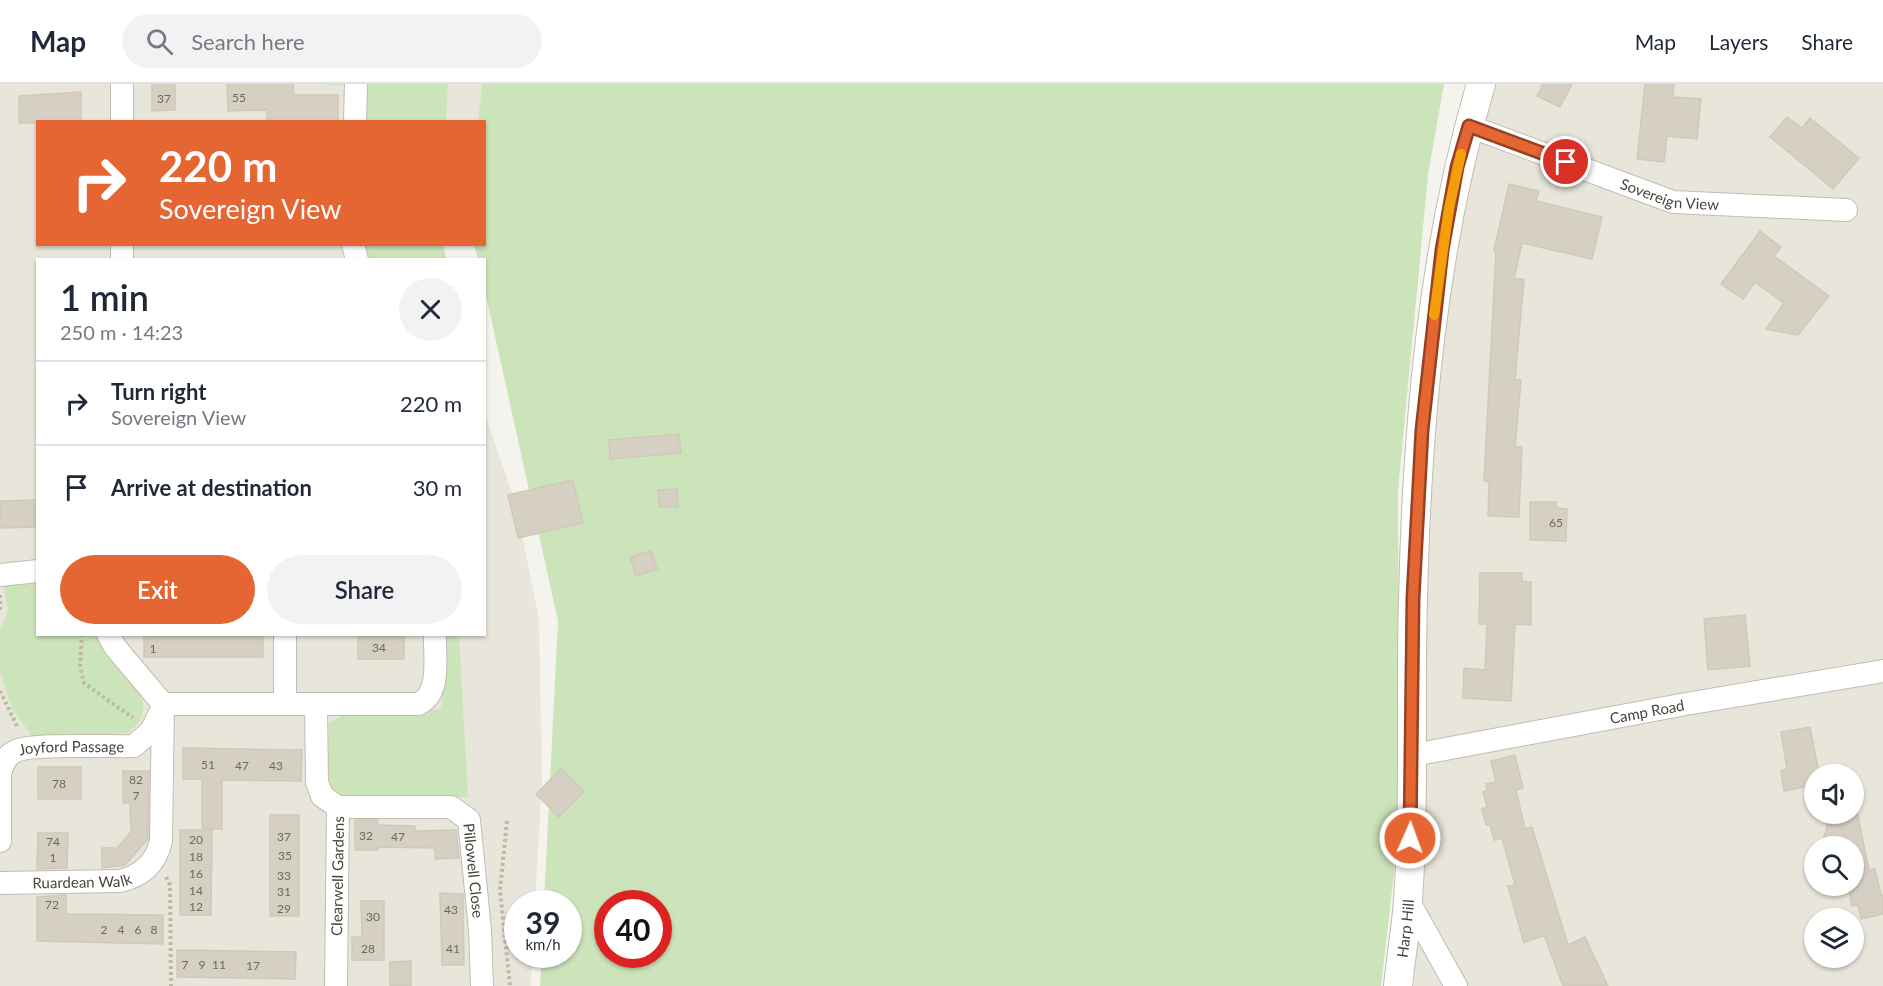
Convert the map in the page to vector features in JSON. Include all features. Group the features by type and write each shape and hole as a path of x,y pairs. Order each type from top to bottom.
{"street":[{"path":"122,84 122,120"},
{"path":"355,120 356,84"},
{"name":"Harp Hill","path":"1398,986 1408,900 1413,755 1413,598 1422,430 1442,250 1457,167 1481,84"},
{"name":"Sovereign View","path":"1469,126 1673,202 1846,210"},
{"path":"0,575 36,571"},
{"path":"109,636 115,647 164,704 162,831 155,858"},
{"path":"285,636 285,704"},
{"path":"164,704 418,704 428,699 434,686 435,636"},
{"name":"Camp Road","path":"1413,755 1686,704 1883,671"},
{"path":"151,731 164,704"},
{"name":"Clearwell Gardens","path":"316,704 317,782 322,796 338,807 336,986"},
{"name":"Joyford Passage","path":"0,841 3,764 11,753 28,747 134,746 151,731"},
{"name":"Pillowell Close","path":"338,807 451,807 470,820 480,930 482,986"},
{"name":"Ruardean Walk","path":"0,883 120,880 140,873 155,858"},
{"path":"1408,900 1456,986"}],"path":[{"path":"0,596 0,611"},
{"path":"82,636 81,667 84,683 151,731"},
{"path":"0,691 28,747"},
{"path":"507,821 500,890 510,986"},
{"path":"155,858 170,885 171,986"}],"shaded area":[{"path":"0,84 482,84 478,120 36,120 36,246 443,246 446,258 36,258 36,636 486,636 486,418 515,501 539,619 542,782 536,890 504,890 504,968 532,968 531,986 0,986"},
{"path":"1481,84 1883,84 1883,986 1398,986 1416,520"}],"green space":[{"path":"305,84 448,84 446,120 355,120 355,85"},
{"path":"482,84 1444,84 1428,175 1398,491 1399,745 1394,873 1381,986 540,986 541,968 582,968 582,890 545,890 558,621 486,296 486,258 478,258 474,246 486,246 486,120 478,120"},
{"path":"354,246 443,246 446,258 354,258"},
{"path":"36,580 36,636 96,636 103,650 140,692 143,705 142,716 132,729 127,733 33,737 12,709 0,672 0,631 8,610 3,583"},
{"path":"445,636 459,636 468,797 347,798 330,788 329,723 342,716 441,709"}],"building":[{"path":"152,84 175,84 175,110 152,111"},
{"path":"227,84 293,84 294,95 338,95 338,120 267,120 267,110 228,111"},
{"path":"1543,84 1572,84 1560,107 1537,96"},
{"path":"1645,84 1674,84 1673,97 1701,99 1697,139 1667,136 1664,162 1637,159"},
{"path":"81,92 81,120 36,120 36,123 19,123 19,96"},
{"path":"1787,117 1802,128 1810,118 1859,158 1833,189 1770,137"},
{"path":"1509,184 1539,191 1536,201 1602,217 1592,259 1522,243 1514,279 1524,279 1515,380 1521,380 1515,447 1522,447 1519,517 1488,516 1489,482 1484,481 1496,251 1494,250"},
{"path":"1760,231 1781,247 1774,256 1829,296 1798,335 1766,329 1784,303 1755,282 1743,299 1721,284"},
{"path":"679,434 681,453 610,459 609,440"},
{"path":"573,480 583,523 518,538 508,495"},
{"path":"677,489 678,507 659,507 658,490"},
{"path":"36,500 36,527 0,528 0,501"},
{"path":"1530,502 1556,502 1557,508 1567,509 1566,541 1530,540"},
{"path":"651,551 657,569 636,576 630,557"},
{"path":"1480,573 1522,573 1522,581 1531,582 1531,625 1515,624 1511,701 1463,698 1464,668 1485,670 1487,624 1479,624"},
{"path":"1745,615 1750,666 1708,670 1704,619"},
{"path":"144,636 263,636 263,657 144,657"},
{"path":"358,636 404,636 404,659 358,659"},
{"path":"1810,727 1817,764 1804,764 1804,787 1784,791 1781,771 1787,769 1781,732"},
{"path":"183,748 302,750 301,781 222,780 222,829 202,828 202,779 183,779"},
{"path":"1515,755 1523,788 1516,790 1525,829 1532,827 1568,945 1585,937 1608,986 1563,986 1544,935 1524,943 1508,886 1515,885 1502,838 1494,840 1490,824 1486,825 1482,809 1487,807 1483,792 1487,791 1486,784 1496,782 1491,761"},
{"path":"38,767 81,767 81,799 38,799"},
{"path":"561,769 584,791 559,817 536,794"},
{"path":"123,771 149,771 148,839 125,865 102,868 102,848 117,848 131,832 130,803 123,803"},
{"path":"270,815 299,815 299,916 270,916"},
{"path":"355,820 378,820 378,825 415,826 415,831 456,830 459,858 435,859 435,848 378,847 378,850 355,850"},
{"path":"1826,824 1860,824 1862,836 1824,836"},
{"path":"180,830 212,830 211,915 180,915"},
{"path":"38,833 68,833 67,868 37,869"},
{"path":"1864,845 1869,870 1875,869 1881,895 1883,895 1883,914 1864,918 1864,908 1859,908 1858,905 1852,906 1850,896 1864,896"},
{"path":"440,893 463,894 464,965 442,965"},
{"path":"66,895 66,914 163,915 163,944 37,941 37,897"},
{"path":"361,901 384,901 384,960 352,960 352,937 362,937"},
{"path":"177,950 296,952 295,979 177,977"},
{"path":"411,961 411,986 390,986 390,962"}],"slow traffic":[{"path":"1434,315 1449,208 1461,154"}],"route":[{"path":"1410,838 1416,520 1431,340 1442,250 1457,167 1469,126 1566,162"}]}
